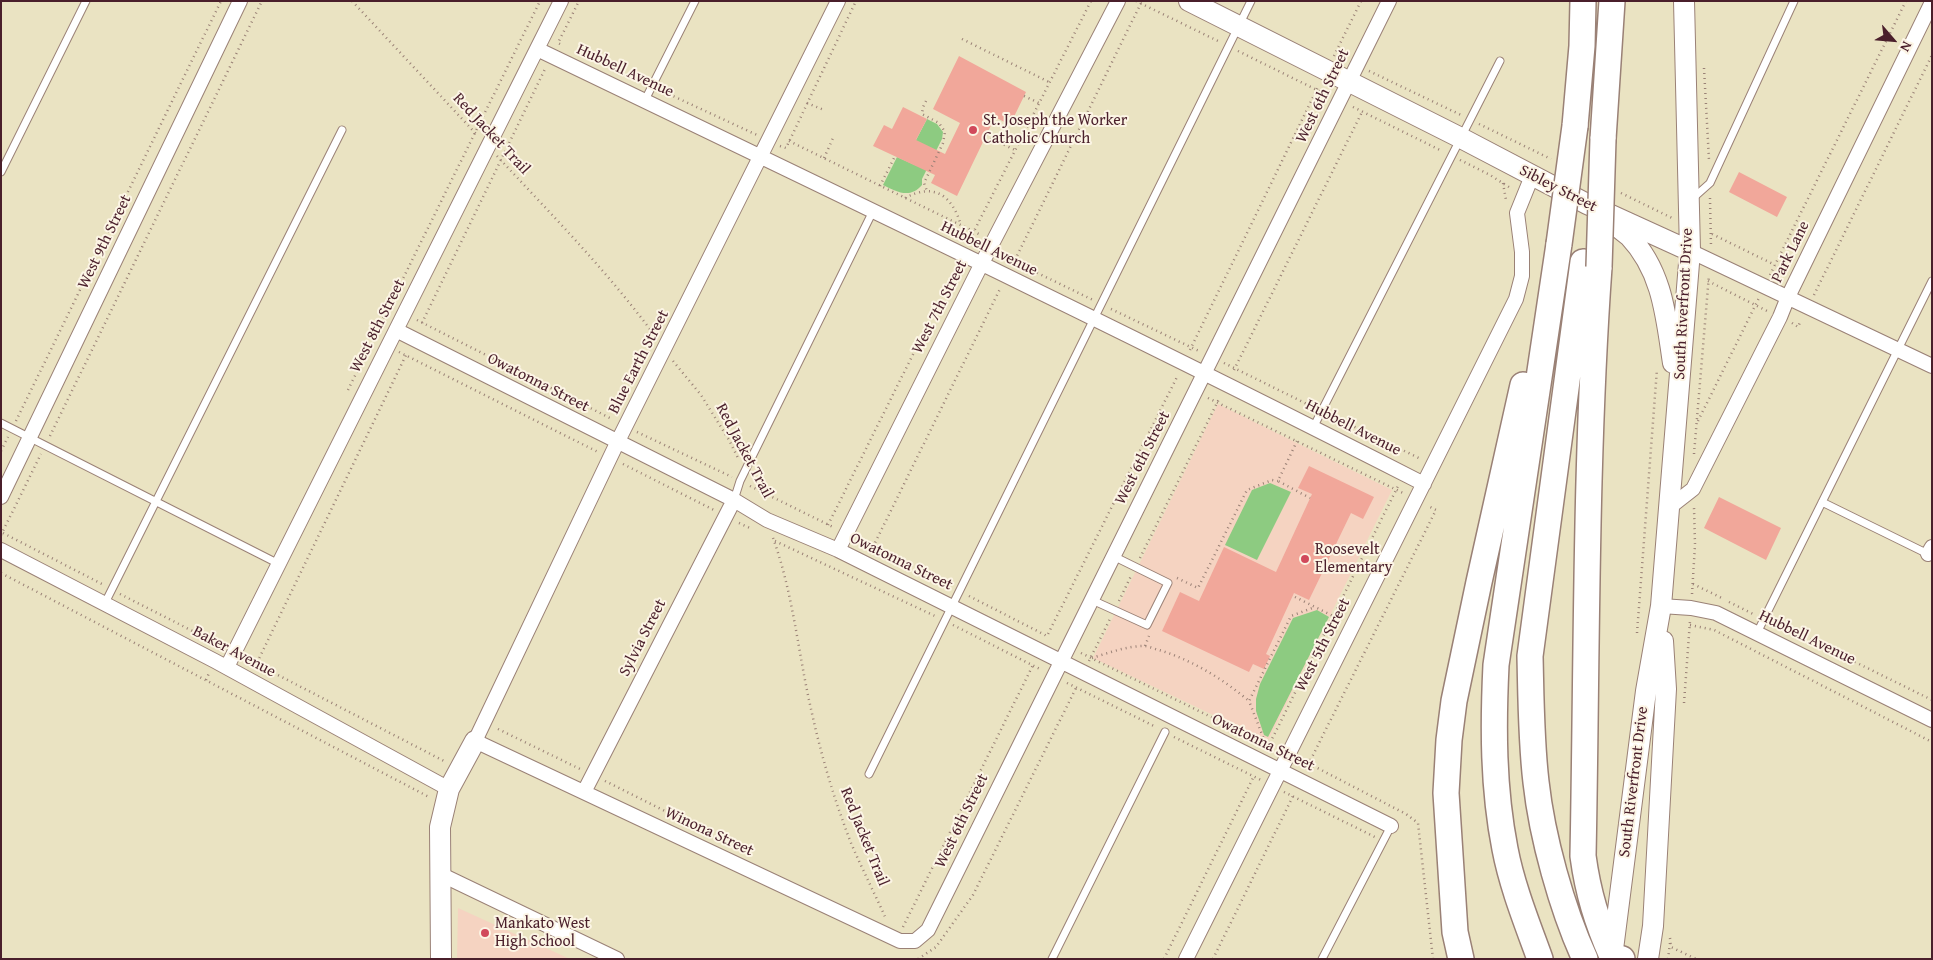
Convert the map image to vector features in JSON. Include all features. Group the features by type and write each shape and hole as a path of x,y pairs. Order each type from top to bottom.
{"highway":[{"path":"1540,959 1505,850 1496,795 1493,733 1496,666 1558,253 1575,126 1582,46 1583,1"},
{"path":"1582,952 1564,903 1547,841 1536,783 1530,656 1591,264 1609,72 1612,1"},
{"path":"1461,959 1455,932 1446,792 1449,740 1454,702 1533,339 1558,253"},
{"path":"1591,264 1592,361 1583,856 1588,889 1600,928 1615,958"}],"main road":[{"name":"Sibley Street","path":"1189,1 1238,26 1330,62 1354,74 1461,138 1532,176 1586,204 1690,251"},
{"name":"South Riverfront Drive","path":"1615,958 1646,691 1661,606 1690,251 1684,1"},
{"path":"1586,204 1628,236 1650,267 1661,291 1678,403"},
{"name":"South Riverfront Drive","path":"1648,959 1653,926 1666,689 1661,606"},
{"path":"442,959 440,827 447,797 476,741"}],"street":[{"name":"West 9th Street","path":"1,497 240,1"},
{"name":"West 8th Street","path":"221,664 279,564 561,1"},
{"name":"Blue Earth Street","path":"476,741 617,443 838,1"},
{"name":"West 7th Street","path":"838,550 992,244 1118,1"},
{"name":"West 6th Street","path":"928,930 1389,1"},
{"name":"Park Lane","path":"1670,507 1693,489 1780,318 1788,297 1932,2"},
{"name":"Hubbell Avenue","path":"541,43 552,56 760,155 1205,373 1424,484"},
{"name":"West 5th Street","path":"1186,959 1516,299 1522,276 1522,252 1518,213 1532,176"},
{"name":"Sibley Street","path":"1690,251 1932,366"},
{"name":"Owatonna Street","path":"396,330 617,443 734,500 767,520 838,550 1390,826"},
{"name":"Sylvia Street","path":"584,792 734,500"},
{"name":"Baker Avenue","path":"1,550 221,664 447,797"},
{"name":"Hubbell Avenue","path":"1661,606 1716,612 1932,720"},
{"name":"Winona Street","path":"476,741 895,939 915,941 928,930"},
{"path":"440,874 617,959"}],"lane":[{"path":"1,172 86,1"},
{"path":"645,100 695,1"},
{"path":"869,774 1251,1"},
{"path":"1689,202 1710,183 1794,1"},
{"path":"1313,428 1500,61"},
{"path":"104,603 342,130"},
{"path":"734,500 740,481 874,211"},
{"path":"1757,633 1932,281"},
{"path":"1,424 279,564"},
{"path":"1822,502 1930,550"},
{"path":"1092,600 1147,625 1168,583 1113,556"},
{"path":"1052,959 1165,732"},
{"path":"1322,959 1390,826"}],"path":[{"path":"1,451 221,1"},
{"path":"1,535 262,1"},
{"name":"Red Jacket Trail","path":"352,1 583,249 630,304 701,395 729,440 767,520 774,540 795,619 810,706 827,775 852,844 895,939"},
{"path":"348,391 540,1"},
{"path":"422,323 579,1"},
{"path":"626,75 786,148 856,1"},
{"path":"1136,1 1452,156 1524,196"},
{"path":"390,306 1047,636 1192,348 1361,1"},
{"path":"1697,423 1906,1"},
{"path":"962,39 1049,82"},
{"path":"541,43 558,43 567,47"},
{"path":"1330,62 1354,74 1470,120 1558,162"},
{"path":"1024,96 1039,104"},
{"path":"926,101 922,114 939,123 945,132 943,143 924,184 927,191"},
{"path":"808,103 824,110"},
{"path":"918,959 936,947 973,895 1362,112"},
{"path":"824,158 834,136"},
{"path":"986,136 1015,150"},
{"path":"789,141 984,237 1017,263 1422,460"},
{"path":"880,186 895,156"},
{"path":"1503,183 1507,209"},
{"path":"905,198 927,191 939,193 954,208 960,225"},
{"path":"1619,192 1775,265"},
{"path":"374,339 758,532"},
{"path":"239,697 414,340"},
{"path":"1636,642 1657,364"},
{"path":"1175,381 1436,510 1213,959"},
{"path":"1278,481 1297,441"},
{"path":"1170,574 1198,588 1247,490 1272,480 1278,481 1310,498"},
{"path":"766,536 945,621 1382,841"},
{"path":"1,573 239,697 447,797"},
{"path":"1692,584 1764,619 1778,623 1932,700"},
{"path":"1295,597 1333,616"},
{"path":"1249,701 1291,616 1315,607"},
{"path":"1690,625 1714,630 1932,742"},
{"path":"206,680 221,664 222,646"},
{"path":"1091,658 1114,651 1145,646 1171,654 1207,671 1234,688 1249,701 1265,742"},
{"path":"1164,959 1270,743 1406,814 1418,823 1434,959"},
{"path":"1668,959 1670,940"}],"shaded area":[{"path":"1218,404 1392,490 1268,741 1093,658"},
{"name":"Mankato West High School","path":"458,908 570,959 457,959"}],"green space":[{"path":"927,119 937,124 943,132 942,139 922,179 922,185 913,192 903,193 883,185 897,157 917,166 916,140"},
{"path":"1270,483 1291,492 1257,560 1225,545 1252,490"},
{"path":"1317,610 1329,617 1268,737 1264,735 1256,711 1256,699 1260,684 1293,618"}],"building":[{"name":"St. Joseph the Worker Catholic Church","path":"959,56 1026,92 1010,125 995,117 957,196 931,183 935,175 873,146 884,125 892,129 903,107 927,119 916,140 945,154 960,123 933,109"},
{"path":"1739,172 1787,197 1777,217 1729,192"},
{"name":"Roosevelt Elementary","path":"1309,466 1374,497 1363,519 1351,513 1309,600 1294,593 1266,654 1270,656 1264,669 1253,664 1249,672 1162,631 1180,592 1199,601 1224,547 1276,572 1312,494 1298,488"},
{"path":"1719,497 1781,528 1766,560 1704,528"}],"place":[{"name":"St. Joseph the Worker Catholic Church","path":"973,130"},
{"name":"Roosevelt Elementary","path":"1305,559"},
{"name":"Mankato West High School","path":"485,933"}]}
